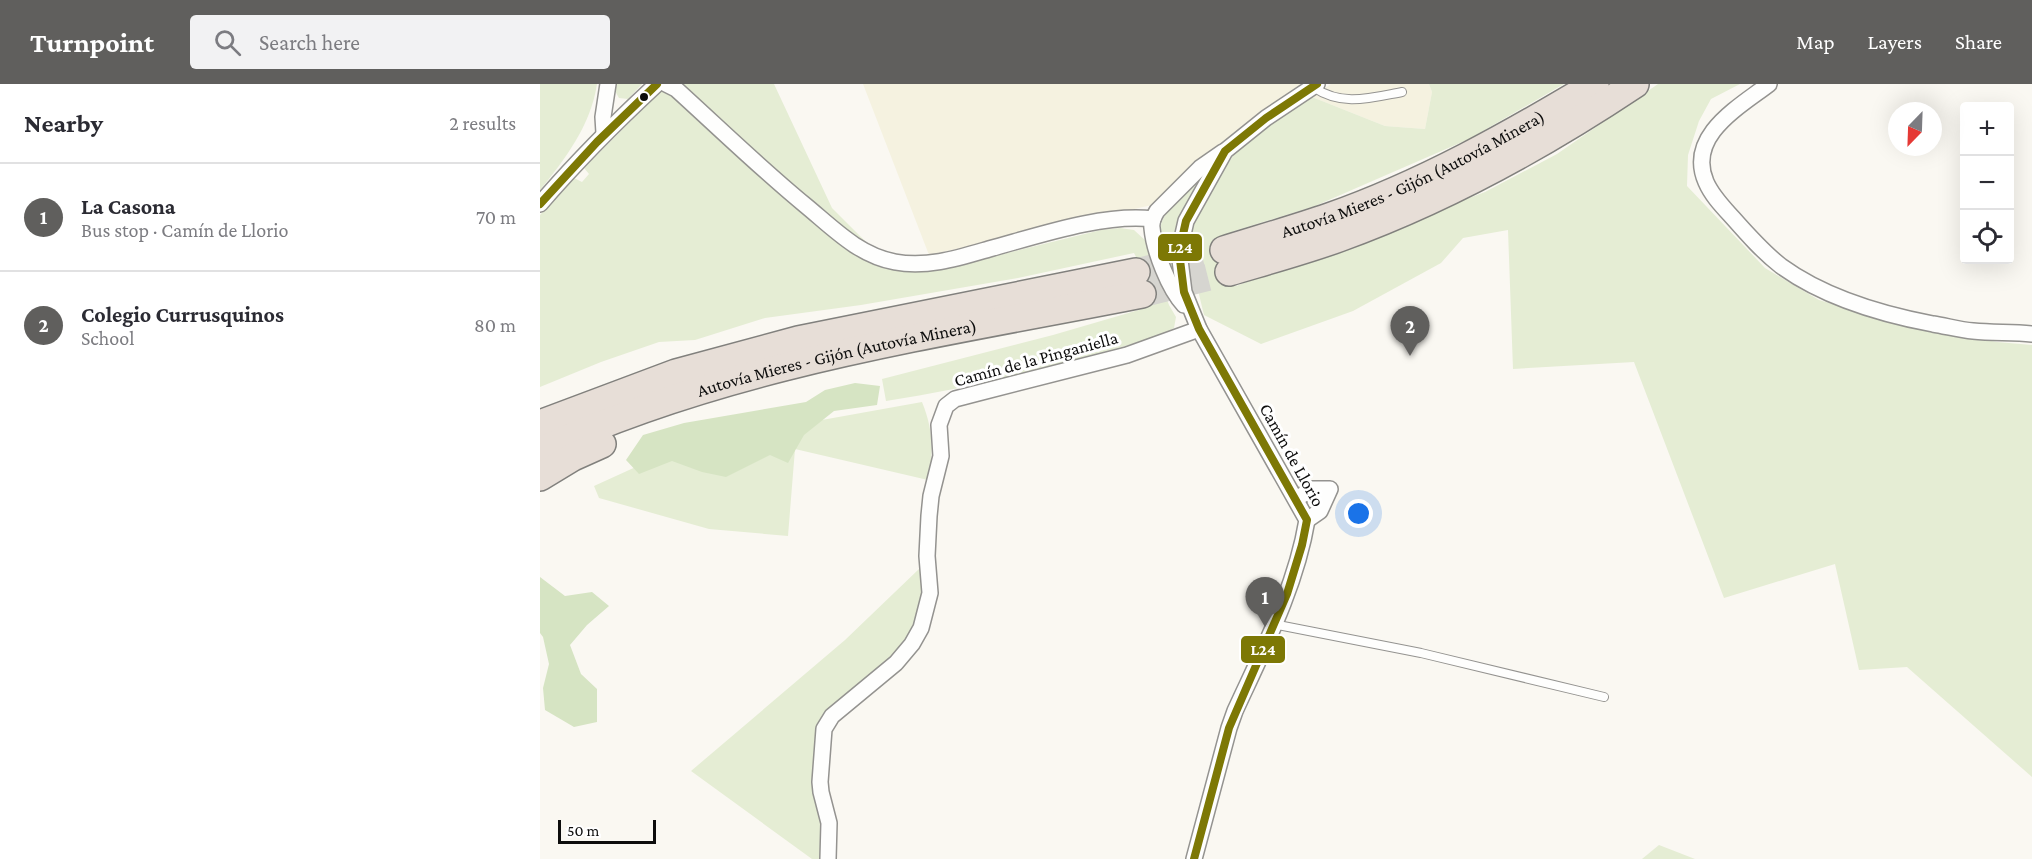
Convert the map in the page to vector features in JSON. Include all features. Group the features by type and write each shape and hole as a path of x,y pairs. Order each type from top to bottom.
{"highway":[{"name":"Autovía Mieres - Gijón (Autovía Minera)","path":"1595,84 1501,140 1413,182 1227,261 1338,238 1426,203 1515,158 1635,84"},
{"name":"Autovía Mieres - Gijón (Autovía Minera)","path":"540,424 676,374 1139,283"},
{"name":"Autovía Mieres - Gijón (Autovía Minera)","path":"540,452 563,441 800,351"},
{"path":"540,405 674,363 800,351"},
{"path":"540,477 573,457 689,405 800,351"}],"street":[{"path":"604,133 603,117 608,84"},
{"path":"540,204 604,133 657,84"},
{"path":"666,84 676,89 774,179 826,223 852,244 872,256 897,262 929,264 1070,227 1136,217 1153,219"},
{"path":"1769,84 1713,130 1702,154 1702,169 1714,197 1752,240 1780,265 1806,282 1858,305 1903,318 1971,331 2032,334"},
{"name":"Camín de Llorio","path":"1196,322 1175,296 1158,255 1151,227 1157,211 1200,168 1266,118 1315,85"},
{"name":"Camín de Llorio","path":"1194,859 1229,728 1283,603 1300,553 1307,520 1196,322 1184,292 1179,252 1186,221 1225,151"},
{"name":"Camín de la Pinganiella","path":"828,859 829,823 820,782 824,729 832,716 896,663 912,644 921,628 930,593 927,556 929,516 931,496 941,456 939,425 946,406 955,399 1127,355 1196,322"},
{"path":"1296,499 1312,489 1330,489 1320,511 1307,520"}],"lane":[{"path":"1315,85 1324,94 1342,100 1365,99 1402,92"},
{"path":"1273,624 1421,653 1604,697"}],"shaded area":[{"path":"863,84 1306,84 1211,155 1152,205 929,255"},
{"path":"1331,84 1429,84 1432,92 1425,129 1385,126 1312,97"}],"green space":[{"path":"540,84 597,84 589,114 576,141 540,190"},
{"path":"615,84 642,84 628,99 619,98 614,89"},
{"path":"682,84 774,84 832,208 878,254 813,206"},
{"path":"1429,84 1564,84 1469,139 1315,206 1234,231 1222,237 1230,284 1236,286 1485,192 1557,154 1658,84 1740,84 1711,99 1699,121 1688,155 1687,186 1765,268 1819,300 1899,324 1997,342 2032,345 2032,777 1907,667 1859,670 1835,564 1724,598 1634,362 1513,369 1508,230 1463,238 1441,263 1353,311 1261,344 1204,315 1186,241 1215,183 1239,147 1312,97 1385,126 1425,129 1432,92"},
{"path":"661,91 673,95 773,186 858,256 871,263 886,267 978,260 1101,230 1120,228 1134,230 1146,241 1169,305 1176,317 1174,328 1160,336 1024,373 955,389 886,401 882,379 1053,335 1149,307 1148,293 1134,253 1018,278 861,305 765,318 695,340 659,342 601,362 540,387 540,215 574,178 582,182 589,174 584,168"},
{"path":"1208,169 1187,207 1178,230 1175,243 1174,274 1164,256 1160,227 1173,204"},
{"path":"855,383 880,386 877,405 834,411 804,435 788,463 770,455 726,477 702,472 672,461 639,474 626,460 643,435 684,423 806,402 825,390"},
{"path":"922,402 931,440 928,480 795,449 788,536 709,529 599,498 594,486 662,455 744,434"},
{"path":"919,569 923,590 920,607 910,632 896,655 838,701 819,720 816,773 826,823 823,859 812,859 691,771 845,640"},
{"path":"540,577 565,596 592,592 609,606 587,625 570,645 581,674 597,689 597,722 574,727 545,710 543,688 549,664 540,633"},
{"path":"1659,845 1695,859 1642,859"}],"tunnel":[{"path":"1136,272 1224,250"},
{"path":"1142,294 1229,272"}],"transit line":[{"name":"L24","path":"540,204 597,142 657,84"},
{"name":"L24","path":"1194,859 1229,728 1287,594 1307,520 1199,329 1184,292 1179,252 1186,221 1225,151 1266,118 1317,84"}],"place":[{"name":"Colegio Currusquinos","path":"1410,356"},
{"name":"La Casona","path":"1265,627"}]}
